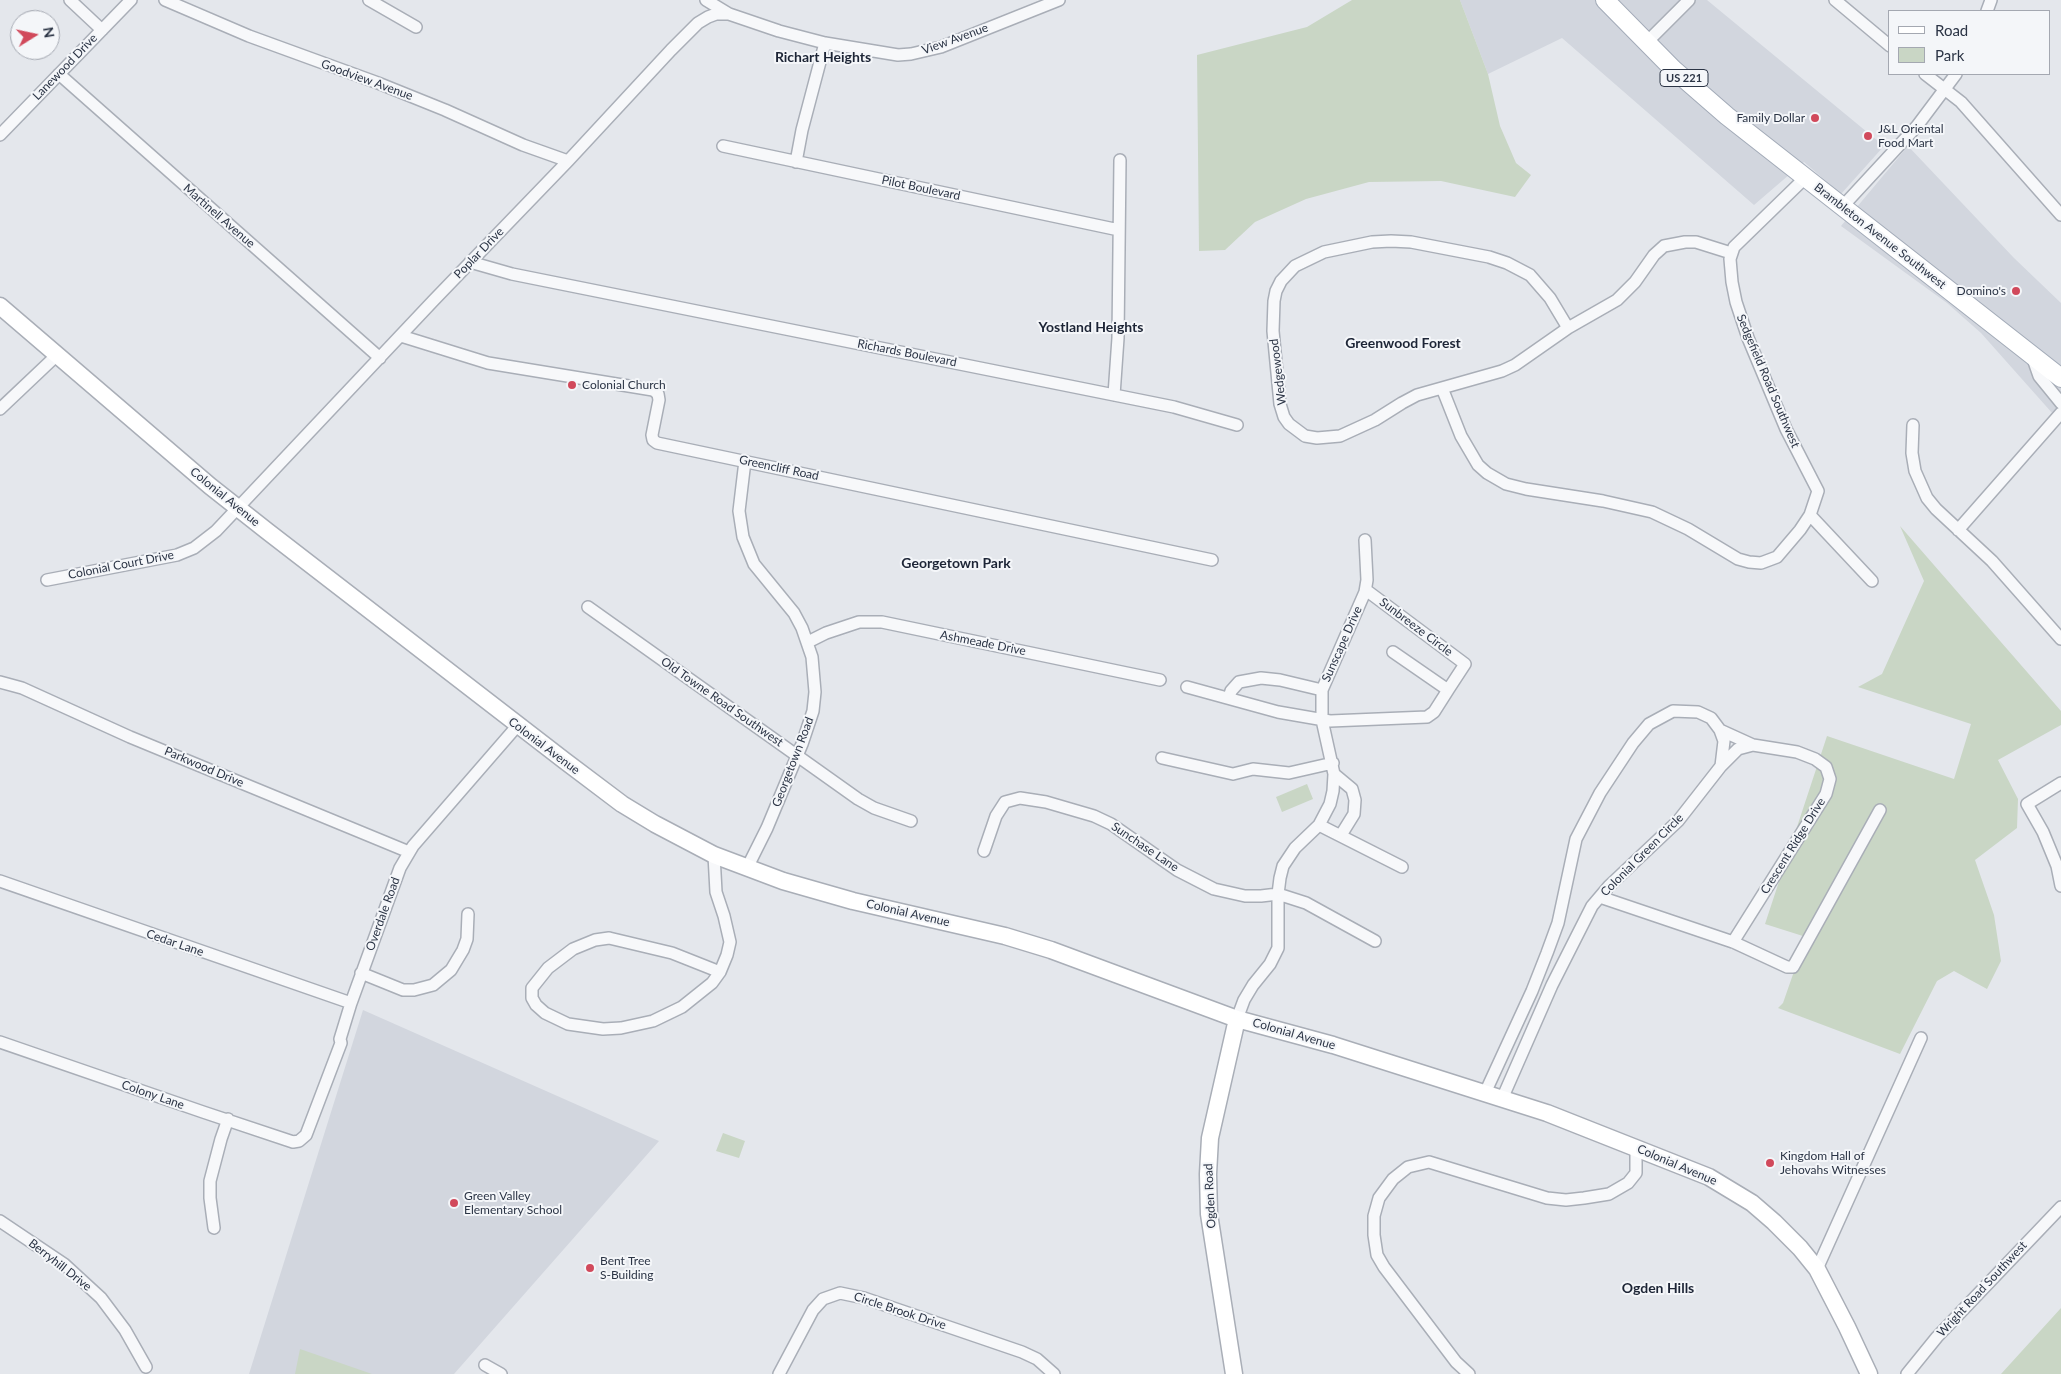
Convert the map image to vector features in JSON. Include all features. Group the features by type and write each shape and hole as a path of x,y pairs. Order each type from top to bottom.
{"main road":[{"name":"US 221","path":"1605,0 1647,42"},
{"name":"Brambleton Avenue Southwest","path":"1647,42 1703,95 1805,178 2061,378"},
{"name":"Colonial Avenue","path":"0,306 238,508 518,726 622,804 655,824 714,855 747,868 831,895 976,929 1051,950 1238,1019 1333,1045 1547,1113 1709,1177 1752,1203 1787,1235 1817,1269 1840,1312 1869,1374"},
{"name":"Ogden Road","path":"1234,1374 1209,1214 1208,1174 1210,1138 1238,1019"}],"street":[{"path":"70,0 102,30"},
{"name":"Lanewood Drive","path":"0,135 131,0"},
{"name":"Goodview Avenue","path":"165,0 250,36 445,110 523,146 568,161"},
{"path":"369,0 416,27"},
{"name":"View Avenue","path":"706,0 729,14 779,31 826,43 898,55 912,54 941,47 1059,0"},
{"path":"1647,42 1689,0"},
{"path":"1835,0 1888,44"},
{"name":"Poplar Drive","path":"238,508 698,23 716,14 729,14"},
{"path":"796,162 802,130 826,43"},
{"name":"Martinell Avenue","path":"59,74 380,358"},
{"path":"1926,75 1961,102 2061,215"},
{"path":"1843,206 1917,126 1955,75"},
{"name":"Pilot Boulevard","path":"723,146 1119,230"},
{"path":"1114,395 1118,338 1120,160"},
{"path":"1731,253 1734,247 1805,178"},
{"name":"Wedgewood","path":"1568,328 1550,298 1530,275 1507,263 1489,257 1411,242 1372,242 1324,252 1295,266 1276,291 1273,331 1280,404 1284,417 1297,431 1305,436 1317,438 1340,436 1375,420 1402,402 1417,395 1502,371 1515,365 1568,328 1617,300 1636,282 1654,255 1664,246 1696,242 1731,253"},
{"name":"Sedgefield Road Southwest","path":"1731,253 1732,282 1742,320 1786,429 1818,491 1810,515"},
{"name":"Richards Boulevard","path":"470,262 512,274 1114,395 1202,414 1237,425"},
{"name":"Greencliff Road","path":"401,336 488,363 653,390 658,394 659,400 652,435 653,440 657,443 1212,560"},
{"path":"0,409 57,355"},
{"path":"2032,356 2039,376 2061,404"},
{"path":"1442,388 1461,436 1478,465 1496,480 1526,490 1604,501 1652,512 1688,529 1738,559 1749,562 1761,563 1777,557 1810,515 1872,581"},
{"path":"1958,530 2061,414"},
{"path":"1913,426 1912,453 1920,485 1936,509 1992,561 2061,639"},
{"name":"Georgetown Road","path":"745,461 739,512 747,550 754,564 794,613 808,642 815,677 813,711 798,756 747,868"},
{"name":"Colonial Court Drive","path":"47,580 177,554 206,540 238,508"},
{"name":"Sunscape Drive","path":"1238,1019 1244,1000 1276,954 1279,933 1278,894 1280,878 1289,855 1319,825 1330,804 1334,791 1333,768 1322,720 1322,690 1366,590 1365,540"},
{"name":"Sunbreeze Circle","path":"1322,720 1427,717 1434,712 1465,664 1366,590"},
{"name":"Old Towne Road Southwest","path":"588,607 858,800 874,808 911,821"},
{"name":"Ashmeade Drive","path":"808,642 826,633 859,622 882,622 1160,680"},
{"path":"1393,652 1448,690"},
{"path":"1229,698 1231,691 1239,682 1260,678 1280,680 1322,690"},
{"name":"Parkwood Drive","path":"0,682 22,688 130,736 409,852"},
{"path":"1186,687 1278,712 1322,720"},
{"path":"1485,1093 1532,991 1558,923 1576,839 1609,779 1649,724 1673,711 1698,712 1710,718 1720,730 1724,750 1721,766"},
{"name":"Overdale Road","path":"306,1135 341,1043 340,1039 351,1003 395,878 409,852 518,726"},
{"name":"Crescent Ridge Drive","path":"1720,730 1753,745 1796,752 1815,759 1826,767 1830,779 1826,794 1733,942"},
{"name":"Colonial Green Circle","path":"1502,1099 1584,918 1600,897 1678,821 1721,766 1738,750 1753,745"},
{"path":"1162,758 1232,774 1253,769 1289,773 1333,768 1352,789 1355,800 1354,814 1341,835"},
{"path":"2061,783 2027,804 2043,832 2057,866 2061,886"},
{"name":"Sunchase Lane","path":"984,851 1001,806 1013,799 1020,798 1071,808 1112,824 1177,870 1214,889 1245,896 1278,894"},
{"path":"1600,897 1733,942 1793,968 1880,810"},
{"path":"1319,825 1402,867"},
{"path":"714,855 716,892 730,942 720,972 712,983 682,1007 653,1021 621,1028 603,1029 568,1024 545,1013 536,1005 532,998 532,988 548,968 573,949 596,940 609,938 672,953 720,972"},
{"name":"Cedar Lane","path":"0,881 351,1003"},
{"path":"1278,894 1306,903 1375,941"},
{"path":"361,973 403,990 414,990 433,985 451,970 463,950 467,939 468,914"},
{"path":"1817,1269 1921,1038"},
{"name":"Colony Lane","path":"0,1042 293,1142 299,1141 306,1135"},
{"path":"214,1228 210,1181 218,1147 228,1119"},
{"path":"1469,1374 1456,1362 1377,1255 1374,1216 1379,1198 1393,1179 1408,1167 1430,1162 1547,1198 1566,1200 1609,1194 1628,1183 1636,1173 1636,1147"},
{"name":"Wright Road Southwest","path":"1906,1374 1937,1337 2061,1207"},
{"name":"Berryhill Drive","path":"0,1221 64,1264 101,1298 126,1330 146,1367"},
{"name":"Circle Brook Drive","path":"779,1374 813,1310 824,1299 840,1294 864,1298 1022,1352 1036,1359 1054,1374"},
{"path":"485,1365 501,1374"}],"shaded area":[{"path":"1460,0 1707,0 1884,146 1841,194 1804,162 1754,205 1562,38 1488,74"},
{"path":"1908,146 2014,258 2061,303 2061,423 1981,333 1947,303 1841,226"},
{"name":"Green Valley Elementary School","path":"363,1010 659,1141 454,1374 249,1374"}],"green space":[{"path":"1352,0 1460,0 1488,74 1500,126 1516,163 1531,175 1515,197 1441,181 1369,182 1306,199 1255,222 1225,250 1199,251 1197,55 1307,27"},
{"path":"1900,526 2061,711 2061,725 1998,760 2018,799 2017,828 1975,860 1994,915 2001,961 1987,989 1954,971 1937,981 1900,1054 1778,1008 1783,1003 1806,937 1765,924 1827,736 1954,779 1971,724 1858,687 1882,674 1924,581"},
{"path":"1307,784 1313,799 1282,812 1276,797"},
{"path":"723,1133 745,1141 739,1158 716,1151"},
{"path":"2061,1308 2061,1374 2001,1374"},
{"path":"300,1349 372,1374 295,1374"}],"place":[{"name":"Family Dollar","path":"1815,118"},
{"name":"J&L Oriental Food Mart","path":"1868,136"},
{"name":"Domino's","path":"2016,291"},
{"name":"Colonial Church","path":"572,385"},
{"name":"Kingdom Hall of Jehovahs Witnesses","path":"1770,1163"},
{"name":"Green Valley Elementary School","path":"454,1203"},
{"name":"Bent Tree S-Building","path":"590,1268"}],"district":[{"name":"Richart Heights","path":"823,57"},
{"name":"Yostland Heights","path":"1091,327"},
{"name":"Greenwood Forest","path":"1403,343"},
{"name":"Georgetown Park","path":"956,563"},
{"name":"Ogden Hills","path":"1658,1288"}]}
